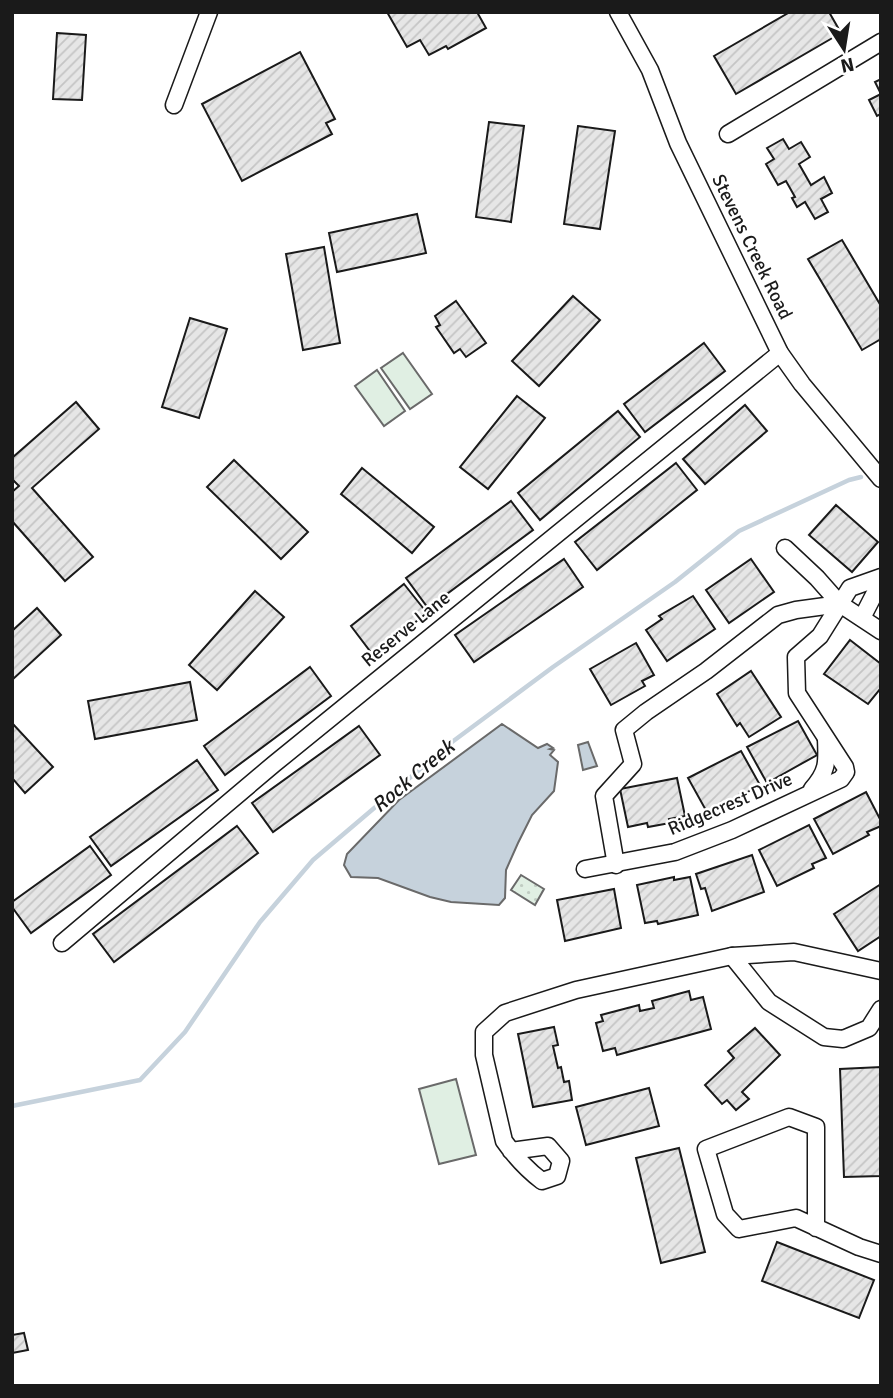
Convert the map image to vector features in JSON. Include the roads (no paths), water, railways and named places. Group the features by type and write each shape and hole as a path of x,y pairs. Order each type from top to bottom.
{"street":[{"path":"174,105 209,12"},
{"name":"Stevens Creek Road","path":"618,12 650,70 678,143 780,353 802,384 881,479"},
{"path":"728,134 881,42"},
{"name":"Reserve Lane","path":"62,943 274,764 780,353"},
{"path":"785,548 840,604 881,631"},
{"path":"840,604 850,588 881,579"},
{"path":"862,618 881,579"},
{"path":"616,865 604,796 633,764 624,730 778,615 840,604"},
{"name":"Ridgecrest Drive","path":"585,869 675,852 732,830 841,779 846,772 845,767 797,693 796,657 820,636 840,604"},
{"path":"511,1151 504,1140 484,1055 484,1032 505,1013 576,990 732,956 794,953 881,971"},
{"path":"732,956 769,1002 824,1037 843,1039 869,1028 881,1009"},
{"path":"816,1228 816,1127 789,1117 706,1149 725,1214 739,1229 796,1218 816,1228 859,1247 881,1254"}],"waterway":[{"name":"Rock Creek","path":"12,1106 140,1080 185,1032 260,922 313,860 452,742 675,582 739,531 849,480 861,477"}]}
